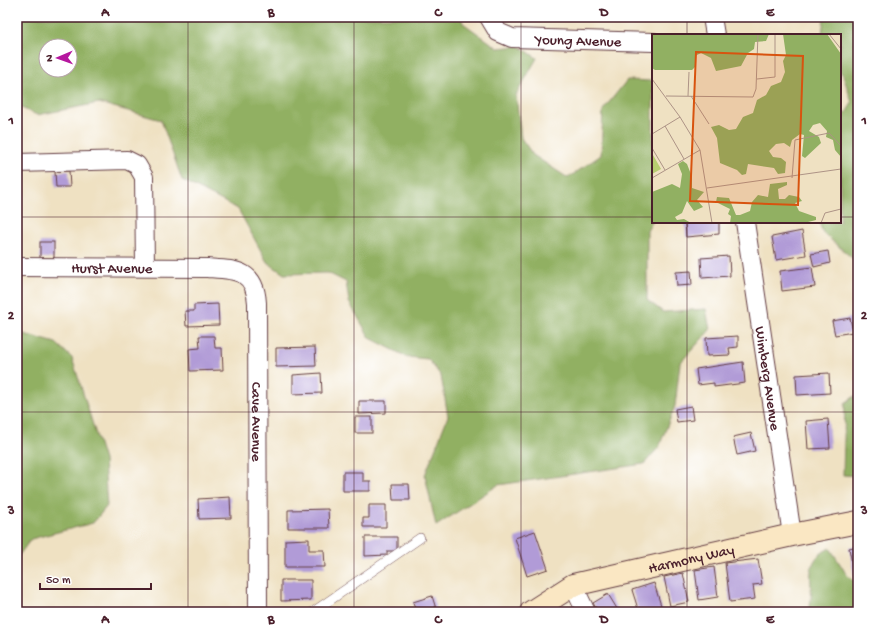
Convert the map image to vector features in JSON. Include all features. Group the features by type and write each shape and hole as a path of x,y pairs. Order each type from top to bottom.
{"street":[{"name":"Young Avenue","path":"489,17 493,27 504,36 523,40 652,42"},
{"path":"712,17 715,34"},
{"path":"17,162 127,160 133,162 141,169 144,177 145,267"},
{"name":"Wimberg Avenue","path":"745,223 792,535"},
{"name":"Hurst Avenue","path":"17,267 207,268"},
{"name":"Cave Avenue","path":"207,268 235,270 244,274 254,285 256,291 258,612"},
{"name":"Harmony Way","path":"531,612 573,585 792,535 858,522"},
{"path":"573,585 586,612"}],"lane":[{"path":"313,612 420,538"}],"green space":[{"path":"17,17 461,17 463,23 498,48 519,46 537,58 516,95 521,138 533,155 568,178 601,155 603,110 627,80 652,81 652,222 647,231 647,300 663,312 706,309 710,330 680,363 675,406 659,447 644,464 498,485 436,526 425,475 448,416 441,376 428,359 407,357 370,338 349,302 346,282 328,273 284,274 267,262 238,209 182,180 161,120 99,103 37,115 17,106"},
{"path":"824,17 858,17 858,263 823,233 819,223 841,223 841,114 846,113 852,103 841,73 841,34 822,34"},
{"path":"17,332 56,343 72,358 104,460 107,506 93,523 31,539 17,558"},
{"path":"858,394 858,476 843,475 845,403"},
{"path":"830,548 847,575 858,585 858,612 807,612 811,595 811,570 814,562 820,554"}],"building":[{"path":"69,171 70,187 56,187 55,172"},
{"path":"685,223 719,223 719,234 686,237"},
{"path":"802,231 806,255 776,260 772,237"},
{"path":"40,242 54,242 54,258 40,258"},
{"path":"828,251 830,263 814,267 811,254"},
{"path":"729,256 730,276 702,278 701,258"},
{"path":"812,267 815,287 782,291 780,271"},
{"path":"691,271 692,285 677,286 676,272"},
{"path":"218,304 219,325 186,326 185,311 194,311 194,305"},
{"path":"850,318 853,332 835,335 832,321"},
{"path":"199,336 214,336 215,348 222,348 223,370 190,371 189,349 200,348"},
{"path":"738,336 738,347 729,348 730,355 707,356 706,338"},
{"path":"315,347 316,366 276,367 276,348"},
{"path":"743,362 745,383 714,387 714,383 698,385 696,369"},
{"path":"321,373 322,393 293,394 293,375"},
{"path":"829,373 830,393 797,395 796,375"},
{"path":"359,401 386,401 386,413 359,414"},
{"path":"691,406 693,420 677,422 675,409"},
{"path":"355,417 372,417 372,433 355,433"},
{"path":"828,419 830,448 808,449 806,421"},
{"path":"751,433 755,451 737,455 733,437"},
{"path":"343,472 363,472 363,481 370,481 370,491 343,491"},
{"path":"392,484 409,484 410,500 393,500"},
{"path":"230,497 231,518 199,519 198,499"},
{"path":"369,505 386,505 386,527 363,527 363,518 369,518"},
{"path":"328,509 329,528 288,528 288,510"},
{"path":"535,531 548,569 527,576 515,538"},
{"path":"365,537 397,537 397,551 387,551 387,555 365,556"},
{"path":"309,539 309,550 324,550 325,567 285,567 285,540"},
{"path":"858,546 858,579 855,580 849,548"},
{"path":"758,559 762,584 753,585 755,599 730,602 725,563"},
{"path":"714,567 718,597 699,600 695,570"},
{"path":"683,573 689,602 670,606 664,577"},
{"path":"281,580 311,580 311,600 281,601"},
{"path":"654,583 663,612 639,612 632,590"},
{"path":"608,594 619,612 598,612 593,603"},
{"path":"432,596 437,612 416,612 413,602"}]}
